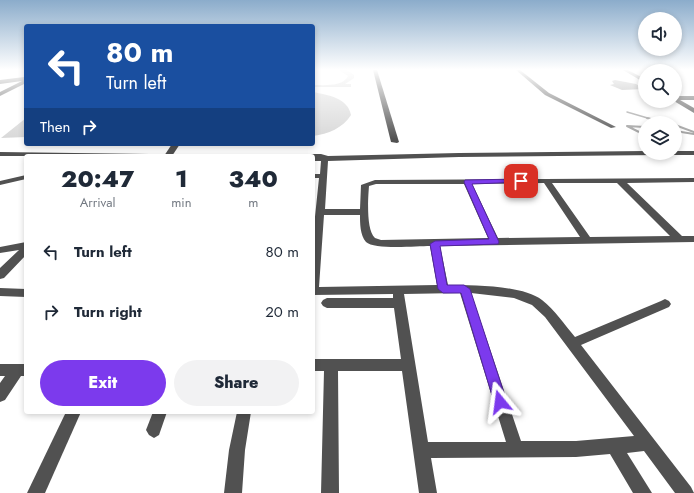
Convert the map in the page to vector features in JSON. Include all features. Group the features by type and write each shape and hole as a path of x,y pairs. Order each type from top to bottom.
{"street":[{"path":"381,93 395,142"},
{"path":"546,93 613,127"},
{"path":"682,98 693,99"},
{"path":"682,103 694,111"},
{"path":"315,159 325,157 638,153"},
{"path":"682,153 694,153"},
{"path":"315,155 325,157"},
{"path":"0,156 24,156"},
{"path":"0,156 24,157"},
{"path":"315,254 320,212 317,198 324,176 325,157"},
{"path":"315,176 324,176"},
{"path":"0,183 24,177"},
{"path":"694,180 368,183 364,187 364,212 367,237 371,241 386,244 694,239"},
{"path":"546,181 587,240"},
{"path":"620,181 679,239"},
{"path":"467,182 495,242"},
{"path":"320,212 364,212"},
{"path":"435,244 443,289"},
{"path":"0,250 24,245"},
{"path":"0,275 24,251"},
{"path":"327,303 399,296 443,289 501,292 527,298 536,302 549,314 573,343 685,493"},
{"path":"464,289 516,449"},
{"path":"315,290 399,296"},
{"path":"0,292 24,293"},
{"path":"399,296 428,493"},
{"path":"573,343 665,304"},
{"path":"315,365 409,365"},
{"path":"330,493 331,365"},
{"path":"0,370 21,370"},
{"path":"0,395 21,370"},
{"path":"36,493 73,414"},
{"path":"154,430 159,414"},
{"path":"233,493 237,450 244,414"},
{"path":"422,450 576,449 648,443"},
{"path":"614,446 643,493"}],"shaded area":[{"path":"315,93 331,96 342,101 349,109 351,115 348,120 335,130 315,136"},
{"path":"24,120 24,137 1,138"}],"waterway":[{"path":"627,112 641,116"},
{"path":"638,127 627,126 638,132"},
{"path":"682,128 694,132"},
{"path":"682,132 694,134"}],"route":[{"path":"500,402 487,356 464,289 443,289 435,244 495,242 489,226 467,182 521,181"}]}
